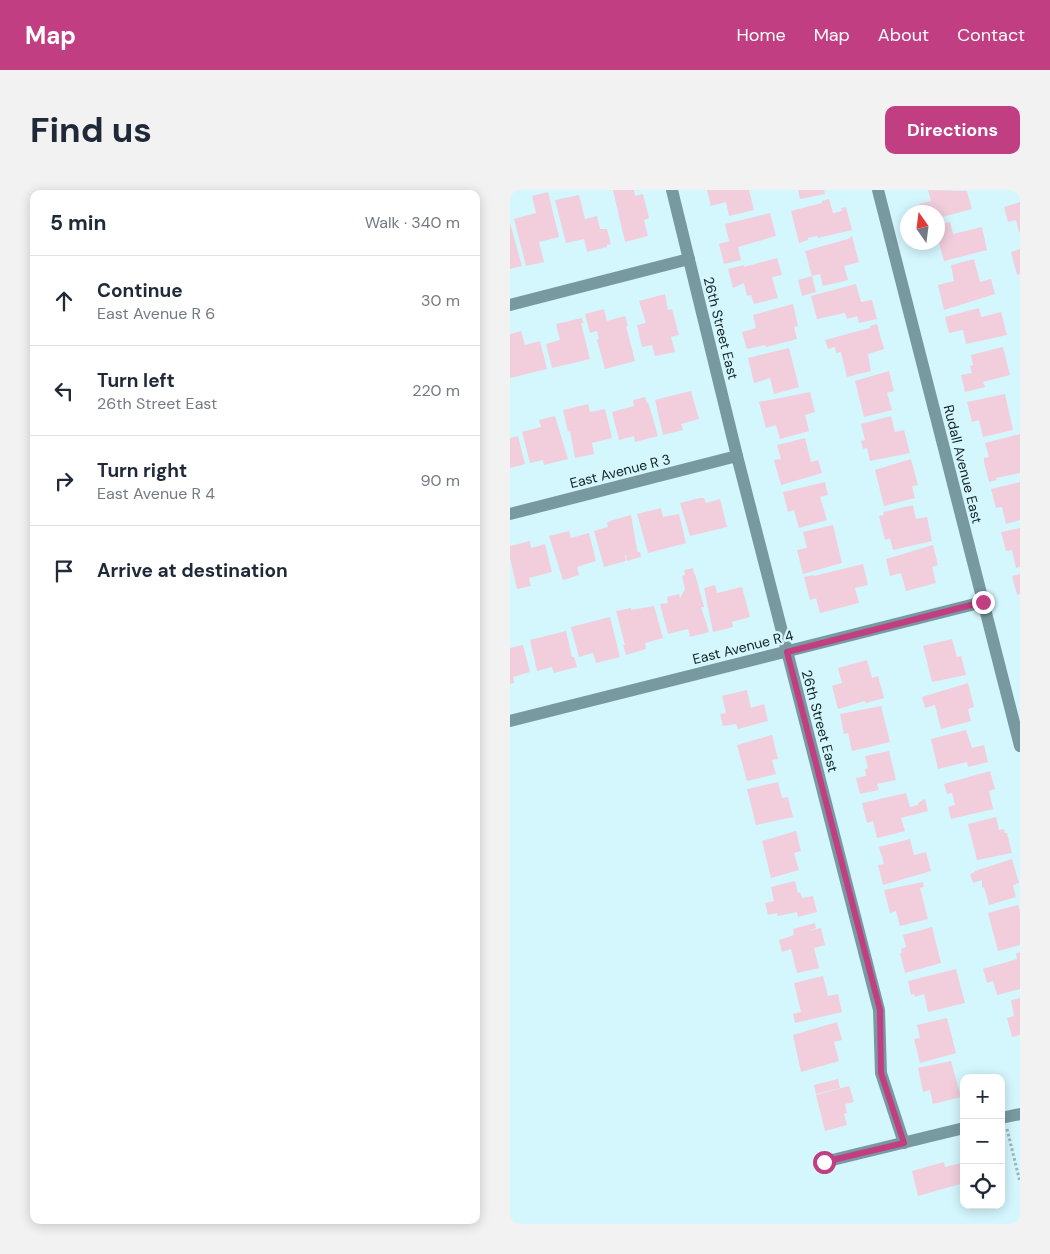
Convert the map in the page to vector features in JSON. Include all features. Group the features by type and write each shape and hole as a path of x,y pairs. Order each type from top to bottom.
{"street":[{"name":"26th Street East","path":"672,190 737,456 880,1010 881,1073 904,1143"},
{"name":"Rudall Avenue East","path":"878,190 1020,746"},
{"path":"510,305 689,259"},
{"name":"East Avenue R 3","path":"510,514 737,456"},
{"name":"East Avenue R 4","path":"510,721 983,602"},
{"path":"1005,1118 1020,1114"},
{"path":"824,1162 960,1129"}],"path":[{"path":"1003,1119 1020,1182"}],"building":[{"path":"613,190 634,190 635,196 643,194 649,218 644,220 648,236 625,242"},
{"path":"707,190 749,190 754,210 729,216 726,202 711,206"},
{"path":"798,190 824,190 825,194 800,199"},
{"path":"928,190 967,191 972,209 945,216 945,205 919,204 931,201"},
{"path":"548,192 559,237 539,242 544,262 526,266 514,219 536,213 532,196"},
{"path":"579,195 585,219 597,216 600,229 607,229 611,244 607,245 607,247 587,252 584,239 566,243 555,200"},
{"path":"829,199 833,213 842,211 841,208 846,207 852,230 818,238 817,236 808,238 808,240 799,243 791,211 822,203 822,201"},
{"path":"1020,202 1019,232 1016,220 1008,222 1004,207"},
{"path":"770,213 776,236 738,247 741,260 724,264 719,244 729,241 725,224"},
{"path":"950,222 953,234 982,227 987,250 944,261 941,250 945,250 945,223"},
{"path":"510,223 522,266 510,269"},
{"path":"852,236 859,262 844,266 848,280 823,286 820,274 812,276 805,251 848,239"},
{"path":"1020,249 1020,274 1017,275 1011,252"},
{"path":"777,258 782,275 772,277 778,298 754,304 751,295 747,296 744,283 733,288 728,269 744,265 744,267"},
{"path":"974,259 980,282 991,279 995,294 944,310 938,285 954,281 951,265"},
{"path":"812,276 816,292 802,296 798,280"},
{"path":"856,284 861,302 872,300 877,319 859,323 857,316 847,319 845,313 817,319 811,296"},
{"path":"665,294 668,310 672,309 679,335 671,337 675,352 655,356 652,345 642,347 637,325 646,323 639,301"},
{"path":"793,304 798,326 794,327 797,339 766,347 765,345 747,349 742,332 756,328 753,315"},
{"path":"979,308 981,317 1001,312 1007,335 966,344 963,330 949,333 945,317"},
{"path":"604,309 607,321 625,316 635,361 605,369 597,340 599,339 597,331 590,333 585,314"},
{"path":"582,318 583,323 581,323 590,359 552,368 546,344 560,340 556,324"},
{"path":"877,324 884,349 868,354 871,371 847,377 841,352 836,353 835,347 828,349 825,340 870,328 870,326"},
{"path":"521,331 525,345 540,341 547,369 510,378 510,334"},
{"path":"1003,347 1010,375 983,382 985,387 965,392 961,375 972,373 970,366 973,365 971,355"},
{"path":"789,348 799,387 774,394 770,378 754,383 748,358"},
{"path":"889,371 894,391 887,393 892,410 864,417 855,381"},
{"path":"691,391 699,419 681,424 683,430 663,435 655,400"},
{"path":"810,392 815,412 805,415 809,431 780,439 776,425 766,428 759,402"},
{"path":"1005,394 1013,430 983,437 979,420 972,422 967,402"},
{"path":"645,397 658,436 635,442 634,436 619,440 612,412 634,406 633,400"},
{"path":"588,404 590,412 605,409 612,438 592,443 594,454 575,458 570,431 568,432 563,410"},
{"path":"555,416 568,459 544,465 543,460 530,463 522,432 541,427 539,420"},
{"path":"891,416 895,432 904,430 910,453 870,461 867,448 863,449 861,441 865,440 861,424"},
{"path":"1020,434 1020,473 996,478 997,480 989,482 984,462 984,458 989,457 985,443"},
{"path":"518,436 525,464 510,468 510,438"},
{"path":"805,438 811,462 818,460 822,473 781,485 774,460 781,459 777,445"},
{"path":"911,459 918,485 912,486 915,498 884,506 875,470"},
{"path":"825,482 828,495 820,497 827,520 799,528 794,510 788,512 783,492"},
{"path":"1020,482 1020,520 1006,524 1002,507 996,508 991,489"},
{"path":"704,498 706,503 720,499 727,527 690,536 680,503"},
{"path":"913,505 916,519 927,517 932,541 893,550 890,538 885,540 879,516 884,515 883,512"},
{"path":"661,508 663,517 679,514 686,543 648,553 637,514"},
{"path":"631,515 637,550 640,552 641,557 627,561 625,555 626,561 604,567 594,531 608,527 607,523 610,521"},
{"path":"833,525 842,563 803,574 797,550 807,548 803,532"},
{"path":"1020,528 1020,567 1016,568 1012,550 1006,551 1001,532"},
{"path":"569,531 571,538 589,533 596,561 577,567 579,575 563,580 549,536"},
{"path":"530,541 531,548 545,544 552,572 529,578 531,586 517,589 510,558 510,546"},
{"path":"933,545 938,565 932,567 936,583 906,591 901,573 890,576 886,559"},
{"path":"863,564 868,585 855,588 859,603 820,613 816,598 810,600 804,577"},
{"path":"693,568 704,607 701,607 709,632 690,637 688,629 668,634 660,604 668,603 667,597 679,594 680,598 685,589 682,576 685,575 684,570"},
{"path":"1020,574 1020,594 1017,595 1012,576"},
{"path":"715,585 717,593 742,587 750,617 732,622 733,627 713,632 704,588"},
{"path":"654,606 663,638 645,643 646,649 626,655 616,611"},
{"path":"610,617 620,657 596,663 593,653 579,657 571,627"},
{"path":"566,631 572,657 574,657 577,667 554,673 552,667 537,671 530,640"},
{"path":"952,639 957,657 961,656 966,675 932,682 923,646"},
{"path":"523,645 530,672 513,677 514,683 510,684 510,648"},
{"path":"867,660 872,678 878,676 884,698 866,703 865,701 838,709 832,686 842,683 838,668"},
{"path":"968,683 974,707 968,709 971,721 941,729 935,705 925,708 922,697"},
{"path":"747,690 751,708 764,704 768,721 738,729 736,724 723,726 720,714 726,713 722,696"},
{"path":"881,706 890,742 852,751 848,733 844,734 840,714"},
{"path":"966,730 972,748 984,745 988,762 968,767 967,762 938,769 931,739"},
{"path":"772,735 778,759 772,760 776,774 747,781 737,745"},
{"path":"889,751 896,780 877,784 879,790 860,794 856,778 866,776 865,769 868,768 865,756"},
{"path":"990,771 995,789 989,791 993,809 951,819 948,807 955,805 952,793 947,794 944,784"},
{"path":"778,782 782,798 788,797 793,817 756,825 747,789"},
{"path":"906,793 910,807 918,805 918,803 925,799 928,811 901,818 905,831 877,838 873,821 867,823 862,803"},
{"path":"996,817 999,830 1004,829 1005,833 1007,833 1012,853 977,860 968,824"},
{"path":"796,831 801,851 794,853 799,870 771,878 762,841"},
{"path":"910,839 914,855 926,852 931,871 883,885 878,865 884,864 879,847"},
{"path":"1012,859 1019,883 1013,885 1016,897 989,905 984,887 982,888 982,880 973,883 970,874"},
{"path":"795,881 798,893 800,892 802,898 813,896 817,912 798,917 797,912 778,916 777,913 768,915 765,903 774,901 771,887"},
{"path":"923,882 924,887 920,888 928,919 900,926 896,911 890,913 884,890"},
{"path":"1018,905 1020,911 1020,945 998,951 988,913"},
{"path":"815,923 816,928 809,931 821,928 825,945 814,948 819,968 797,973 791,949 782,952 779,940 794,935 793,929"},
{"path":"932,927 941,963 905,973 900,953 902,953 901,949 906,947 903,935"},
{"path":"1020,952 1020,989 997,995 993,981 987,983 983,969 1017,959 1016,954"},
{"path":"956,969 965,1003 928,1012 924,994 915,997 914,994 911,995 908,981"},
{"path":"823,976 828,996 838,994 842,1012 795,1023 793,1014 801,1012 794,983"},
{"path":"1020,998 1020,1035 1012,1037 1007,1018 1014,1016 1011,1000"},
{"path":"947,1018 956,1053 920,1063 914,1039 920,1038 917,1025"},
{"path":"837,1022 842,1040 834,1042 839,1061 801,1072 793,1035"},
{"path":"951,1061 960,1097 933,1104 930,1090 923,1092 918,1068"},
{"path":"838,1079 840,1088 816,1094 814,1085"},
{"path":"849,1086 854,1102 845,1104 847,1113 844,1114 847,1125 825,1131 816,1095"},
{"path":"944,1162 945,1167 960,1163 960,1184 918,1196 912,1171"}],"route":[{"path":"824,1162 904,1143 881,1073 880,1010 787,652 983,602"}]}
